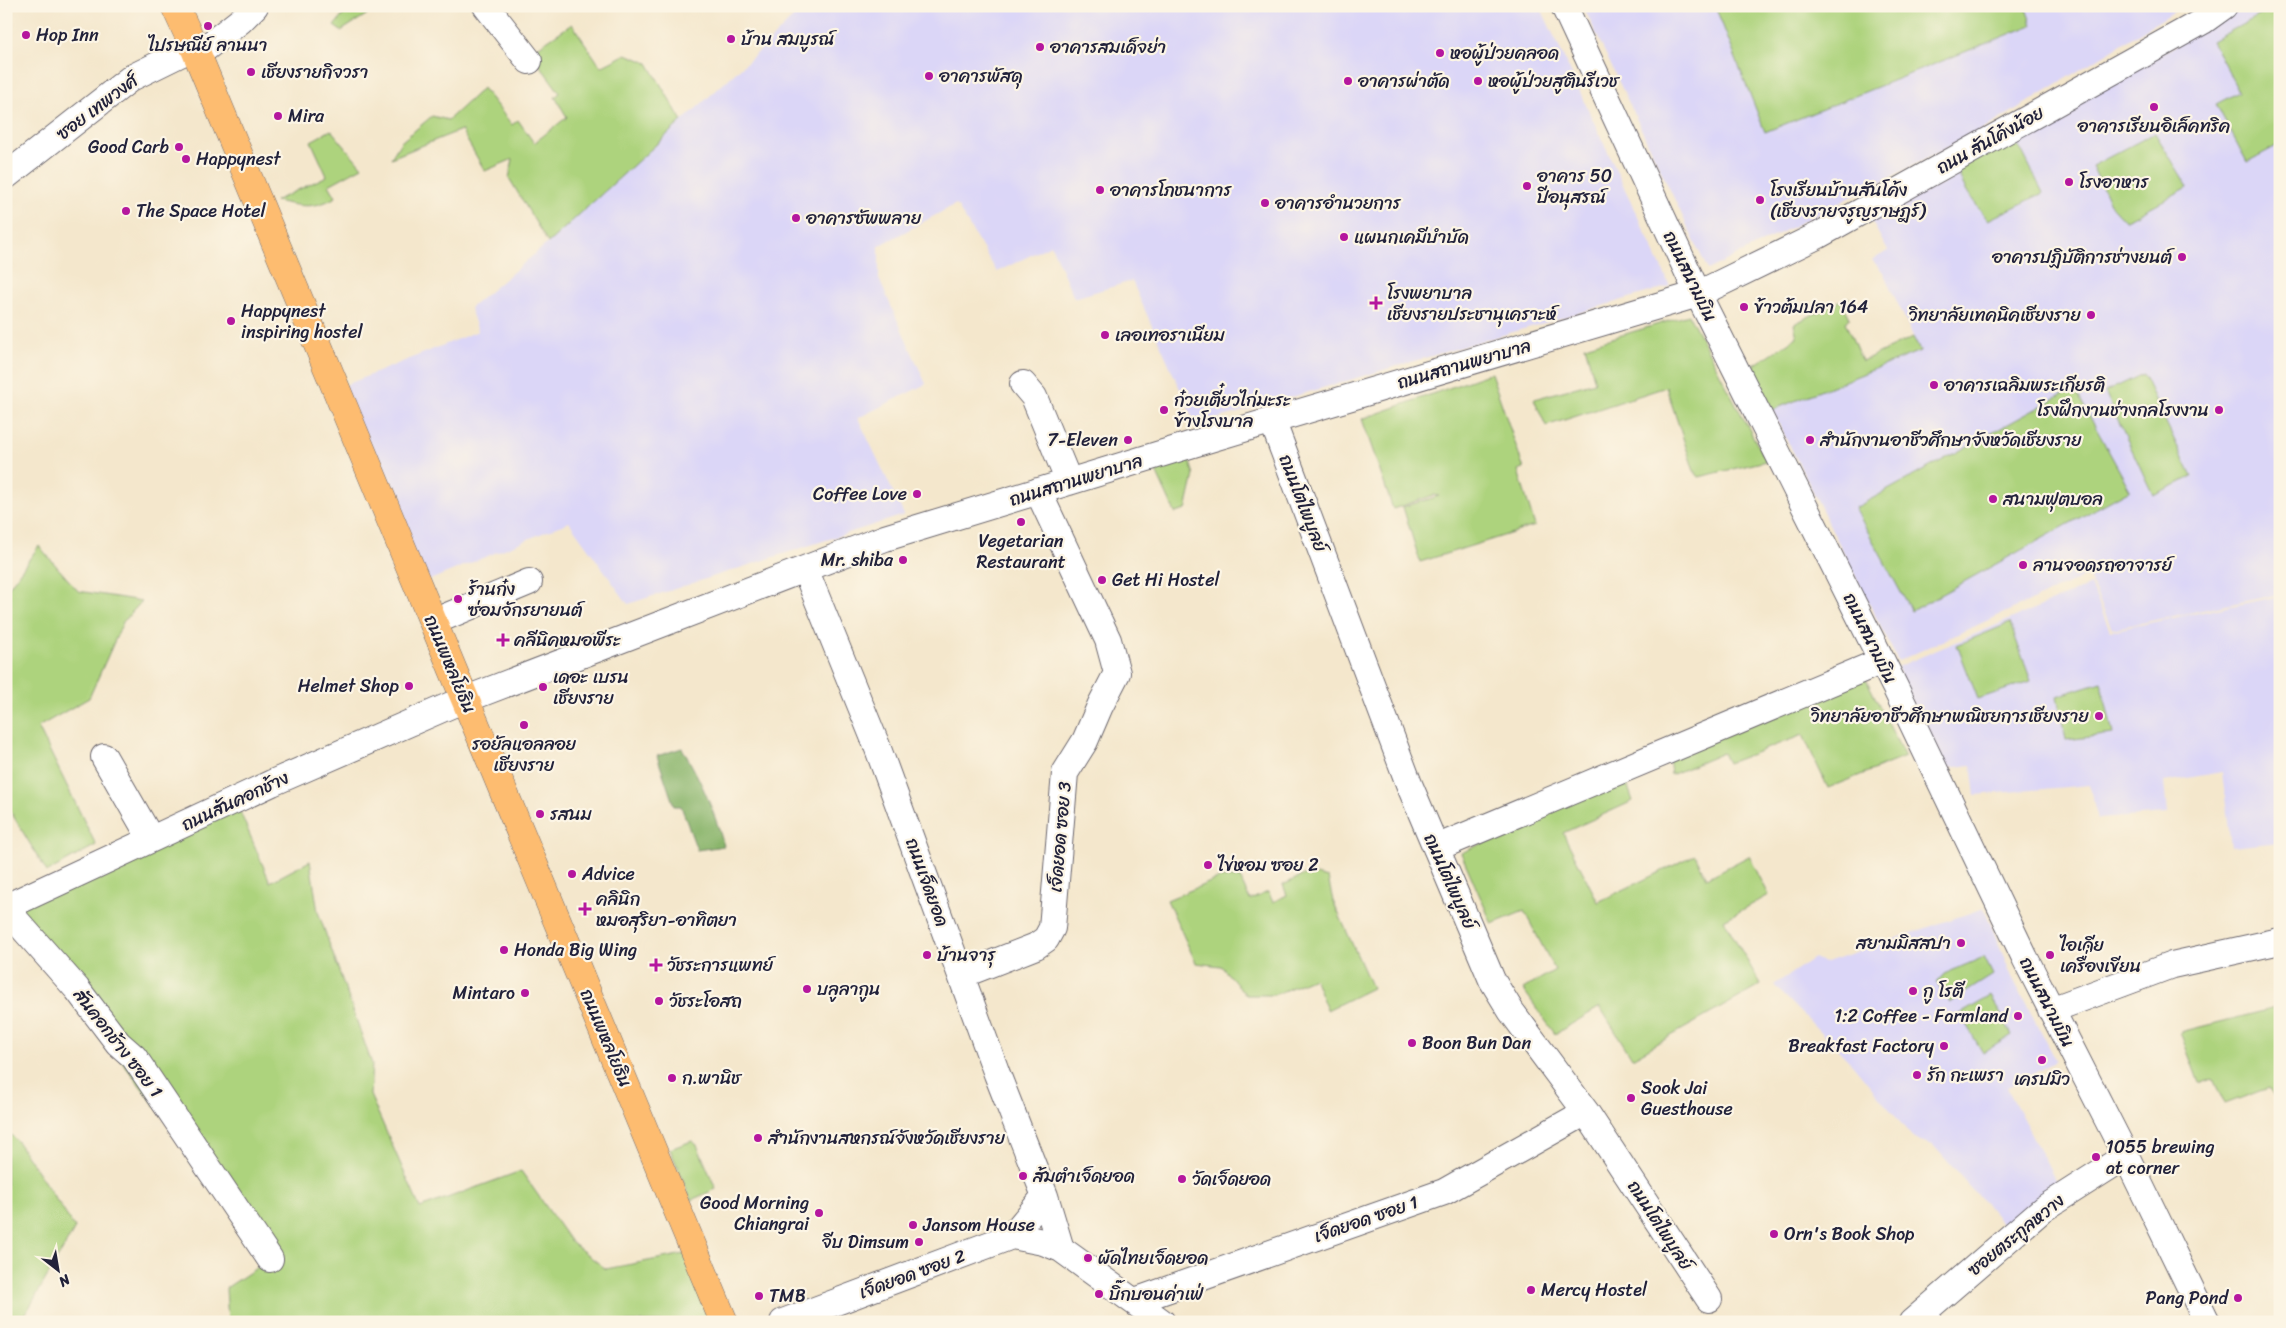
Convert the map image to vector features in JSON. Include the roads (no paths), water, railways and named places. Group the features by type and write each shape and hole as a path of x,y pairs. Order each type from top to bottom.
{"main road":[{"name":"ถนนพหลโยธิน","path":"175,6 724,1322"}],"street":[{"name":"ซอย เทพวงศ์","path":"6,176 131,78 195,51 240,21 255,6"},
{"path":"486,6 529,61"},
{"name":"ถนนสนามบิน","path":"1564,6 1698,294 1882,661 2051,1010 2126,1156 2207,1322"},
{"name":"ถนน สันโค้งน้อย","path":"1698,294 1819,235 2203,21 2224,6"},
{"name":"ถนนสถานพยาบาล","path":"466,700 885,538 1272,420 1698,294"},
{"path":"1023,384 1034,397 1069,482"},
{"name":"ถนนโตไพบูลย์","path":"1272,420 1409,784 1492,980 1511,1011 1586,1112 1709,1299"},
{"name":"เจ็ดยอด ซอย 3","path":"962,975 1036,946 1046,939 1052,928 1065,774 1085,741 1100,706 1118,673 1108,640 1038,491"},
{"name":"ถนนเจ็ดยอด","path":"805,569 877,746 1045,1196 1061,1249"},
{"path":"433,622 529,582"},
{"path":"1436,848 1882,661"},
{"name":"ถนนสันคอกช้าง","path":"6,908 272,783 466,700"},
{"path":"104,757 151,840"},
{"name":"สันคอกช้าง ซอย 1","path":"6,908 77,989 118,1043 134,1057 270,1259"},
{"path":"2051,1010 2172,965 2280,941"},
{"name":"เจ็ดยอด ซอย 1","path":"1135,1301 1444,1192 1586,1112"},
{"name":"ซอยตระกูลหวาง","path":"1912,1322 2043,1209 2126,1156"},
{"path":"1045,1196 1012,1236 1043,1242 1061,1249 1162,1322"},
{"name":"เจ็ดยอด ซอย 2","path":"783,1322 1012,1236"}],"place":[{"name":"ไปรษณีย์ ลานนา","path":"208,26"},
{"name":"Hop Inn","path":"26,35"},
{"name":"บ้าน สมบูรณ์","path":"731,39"},
{"name":"อาคารสมเด็จย่า","path":"1040,47"},
{"name":"หอผู้ป่วยคลอด","path":"1440,53"},
{"name":"เชียงรายกิจวรา","path":"251,72"},
{"name":"อาคารพัสดุ","path":"929,76"},
{"name":"อาคารผ่าตัด","path":"1348,81"},
{"name":"หอผู้ป่วยสูตินรีเวช","path":"1478,81"},
{"name":"อาคารเรียนอิเล็คทริค","path":"2154,107"},
{"name":"Mira","path":"278,116"},
{"name":"Good Carb","path":"179,147"},
{"name":"Happynest","path":"186,159"},
{"name":"โรงอาหาร","path":"2069,182"},
{"name":"อาคาร 50 ปีอนุสรณ์","path":"1527,186"},
{"name":"อาคารโภชนาการ","path":"1100,190"},
{"name":"โรงเรียนบ้านสันโค้ง (เชียงรายจรูญราษฎร์)","path":"1760,200"},
{"name":"อาคารอำนวยการ","path":"1265,203"},
{"name":"The Space Hotel","path":"126,211"},
{"name":"อาคารซัพพลาย","path":"796,218"},
{"name":"แผนกเคมีบำบัด","path":"1344,237"},
{"name":"อาคารปฏิบัติการช่างยนต์","path":"2182,257"},
{"name":"โรงพยาบาล เชียงรายประชานุเคราะห์","path":"1376,303"},
{"name":"ข้าวต้มปลา 164","path":"1744,307"},
{"name":"วิทยาลัยเทคนิคเชียงราย","path":"2091,315"},
{"name":"Happynest inspiring hostel","path":"231,321"},
{"name":"เลอเทอราเนียม","path":"1105,335"},
{"name":"อาคารเฉลิมพระเกียรติ","path":"1934,385"},
{"name":"ก๋วยเตี๋ยวไก่มะระ ข้างโรงบาล","path":"1164,410"},
{"name":"โรงฝึกงานช่างกลโรงงาน","path":"2219,410"},
{"name":"7-Eleven","path":"1128,440"},
{"name":"สำนักงานอาชีวศึกษาจังหวัดเชียงราย","path":"1810,440"},
{"name":"Coffee Love","path":"917,494"},
{"name":"สนามฟุตบอล","path":"1993,499"},
{"name":"Vegetarian Restaurant","path":"1021,522"},
{"name":"Mr. shiba","path":"903,560"},
{"name":"ลานจอดรถอาจารย์","path":"2023,565"},
{"name":"Get Hi Hostel","path":"1102,580"},
{"name":"ร้านก๋ง ซ่อมจักรยายนต์","path":"458,599"},
{"name":"คลีนิคหมอพีระ","path":"503,640"},
{"name":"Helmet Shop","path":"409,686"},
{"name":"เดอะ เบรน เชียงราย","path":"543,687"},
{"name":"วิทยาลัยอาชีวศึกษาพณิชยการเชียงราย","path":"2099,716"},
{"name":"รอยัลแอลลอย เชียงราย","path":"524,725"},
{"name":"รสนม","path":"540,814"},
{"name":"ไข่หอม ซอย 2","path":"1208,865"},
{"name":"Advice","path":"572,874"},
{"name":"คลินิก หมอสุริยา-อาทิตยา","path":"585,909"},
{"name":"สยามมิสสปา","path":"1961,943"},
{"name":"Honda Big Wing","path":"504,950"},
{"name":"บ้านจารุ","path":"927,955"},
{"name":"ไอเดีย เครื่องเขียน","path":"2050,955"},
{"name":"วัชระการแพทย์","path":"656,965"},
{"name":"บลูลากูน","path":"807,989"},
{"name":"กู โรตี","path":"1913,991"},
{"name":"Mintaro","path":"525,993"},
{"name":"วัชระโอสถ","path":"659,1001"},
{"name":"1:2 Coffee - Farmland","path":"2018,1016"},
{"name":"Boon Bun Dan","path":"1412,1043"},
{"name":"Breakfast Factory","path":"1944,1046"},
{"name":"เครปมิว","path":"2042,1060"},
{"name":"รัก กะเพรา","path":"1917,1075"},
{"name":"ก.พานิช","path":"672,1078"},
{"name":"Sook Jai Guesthouse","path":"1631,1098"},
{"name":"สำนักงานสหกรณ์จังหวัดเชียงราย","path":"758,1138"},
{"name":"1055 brewing at corner","path":"2096,1157"},
{"name":"ส้มตำเจ็ดยอด","path":"1023,1176"},
{"name":"วัดเจ็ดยอด","path":"1182,1179"},
{"name":"Good Morning Chiangrai","path":"819,1213"},
{"name":"Jansom House","path":"913,1225"},
{"name":"Orn's Book Shop","path":"1774,1234"},
{"name":"จีบ Dimsum","path":"919,1242"},
{"name":"ผัดไทยเจ็ดยอด","path":"1088,1258"},
{"name":"Mercy Hostel","path":"1531,1290"},
{"name":"บิ๊กบอนค่าเฟ่","path":"1099,1294"},
{"name":"TMB","path":"759,1296"},
{"name":"Pang Pond","path":"2238,1298"}]}
